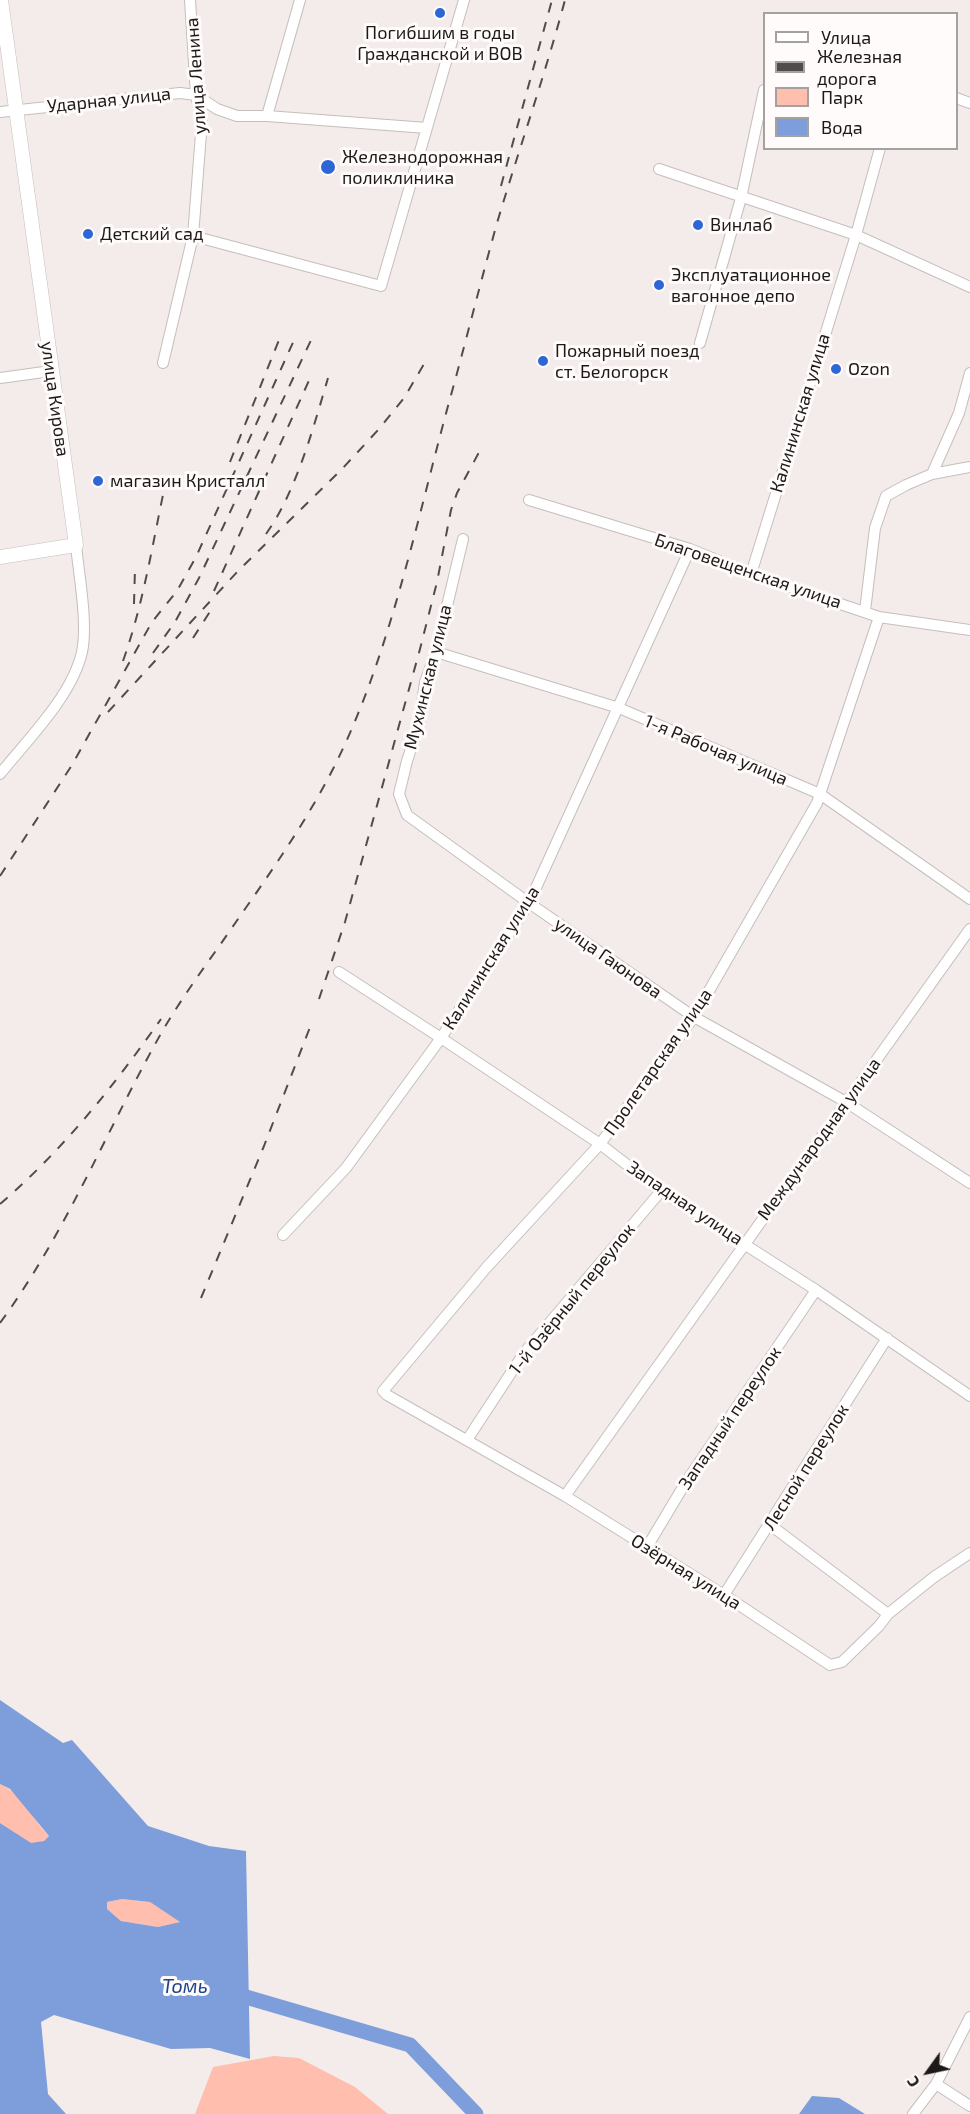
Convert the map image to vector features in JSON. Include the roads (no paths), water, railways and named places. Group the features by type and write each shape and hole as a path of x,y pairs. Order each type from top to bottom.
{"main road":[{"name":"улица Кирова","path":"1,0 76,545"},
{"path":"0,557 76,545"}],"street":[{"name":"улица Ленина","path":"163,363 193,236 202,121 196,95 190,0"},
{"path":"267,116 300,0"},
{"path":"193,236 381,286 464,0"},
{"name":"Ударная улица","path":"0,112 180,93 196,95 217,109 237,116 267,116 427,128"},
{"path":"700,343 741,198 763,99"},
{"name":"Калининская улица","path":"751,574 856,235 879,150"},
{"path":"659,169 856,235 970,287"},
{"path":"0,378 51,371"},
{"path":"932,474 958,413 970,373"},
{"path":"865,611 875,528 886,496 932,474 970,467"},
{"name":"Благовещенская улица","path":"529,500 690,549 751,574 879,617 970,630"},
{"name":"Мухинская улица","path":"407,815 399,794 406,761 419,723 425,682 436,652 463,539"},
{"name":"улица Кирова","path":"0,774 64,693 74,676 82,651 84,629 76,545"},
{"name":"Калининская улица","path":"283,1235 346,1168 441,1038 530,903 690,549"},
{"name":"Пролетарская улица","path":"383,1391 486,1268 600,1144 694,1017 817,803 879,617"},
{"name":"1-я Рабочая улица","path":"436,652 619,708 820,794 970,899"},
{"name":"улица Гаюнова","path":"407,815 694,1017 846,1102 970,1183"},
{"name":"Международная улица","path":"565,1496 970,929"},
{"name":"Западная улица","path":"339,972 600,1144 661,1191 816,1290 970,1396"},
{"name":"1-й Озёрный переулок","path":"467,1440 531,1344 661,1191"},
{"name":"Западный переулок","path":"647,1547 686,1482 816,1290"},
{"name":"Лесной переулок","path":"724,1595 887,1338"},
{"name":"Озёрная улица","path":"383,1391 565,1496 724,1595 830,1665 842,1662 879,1626 888,1614 934,1576 970,1552"},
{"path":"769,1524 888,1614"},
{"path":"913,2114 936,2084 970,2017"},
{"path":"936,2084 970,2106"}],"water":[{"name":"Томь","path":"0,1700 63,1743 72,1740 148,1826 209,1846 246,1851 250,2059 210,2048 171,2049 54,2015 41,2022 48,2094 66,2114 0,2114 0,1823 31,1843 44,1841 49,1836 10,1789 0,1784","holes":["122,1899 150,1902 180,1922 158,1927 121,1921 107,1909 107,1902"]},
{"path":"812,2096 839,2098 865,2114 799,2114"}],"waterway":[{"name":"Томь","path":"229,1992 410,2045 476,2114"}],"railway":[{"path":"501,186 552,0"},
{"path":"0,1323 46,1253 163,1030 294,836 322,790 353,725 371,681 400,590 497,223 565,0"},
{"path":"230,462 281,335"},
{"path":"0,876 72,765 152,622 177,591 196,557 295,338"},
{"path":"153,653 175,622 199,578 312,338"},
{"path":"108,712 238,571 342,469 379,429 404,398 427,359"},
{"path":"214,591 311,376"},
{"path":"266,534 295,480 328,378"},
{"path":"319,999 345,922 420,649 437,582 451,510 457,493 483,445"},
{"path":"123,661 142,597 164,490"},
{"path":"134,604 135,568"},
{"path":"193,638 211,610"},
{"path":"0,1204 66,1140 161,1019"},
{"path":"201,1298 312,1022"}],"place":[{"name":"Погибшим в годы Гражданской и ВОВ","path":"440,13"},
{"name":"Железнодорожная поликлиника","path":"328,167"},
{"name":"Винлаб","path":"698,225"},
{"name":"Детский сад","path":"88,234"},
{"name":"Эксплуатационное вагонное депо","path":"659,285"},
{"name":"Пожарный поезд ст. Белогорск","path":"543,361"},
{"name":"Ozon","path":"836,369"},
{"name":"магазин Кристалл","path":"98,481"}]}
